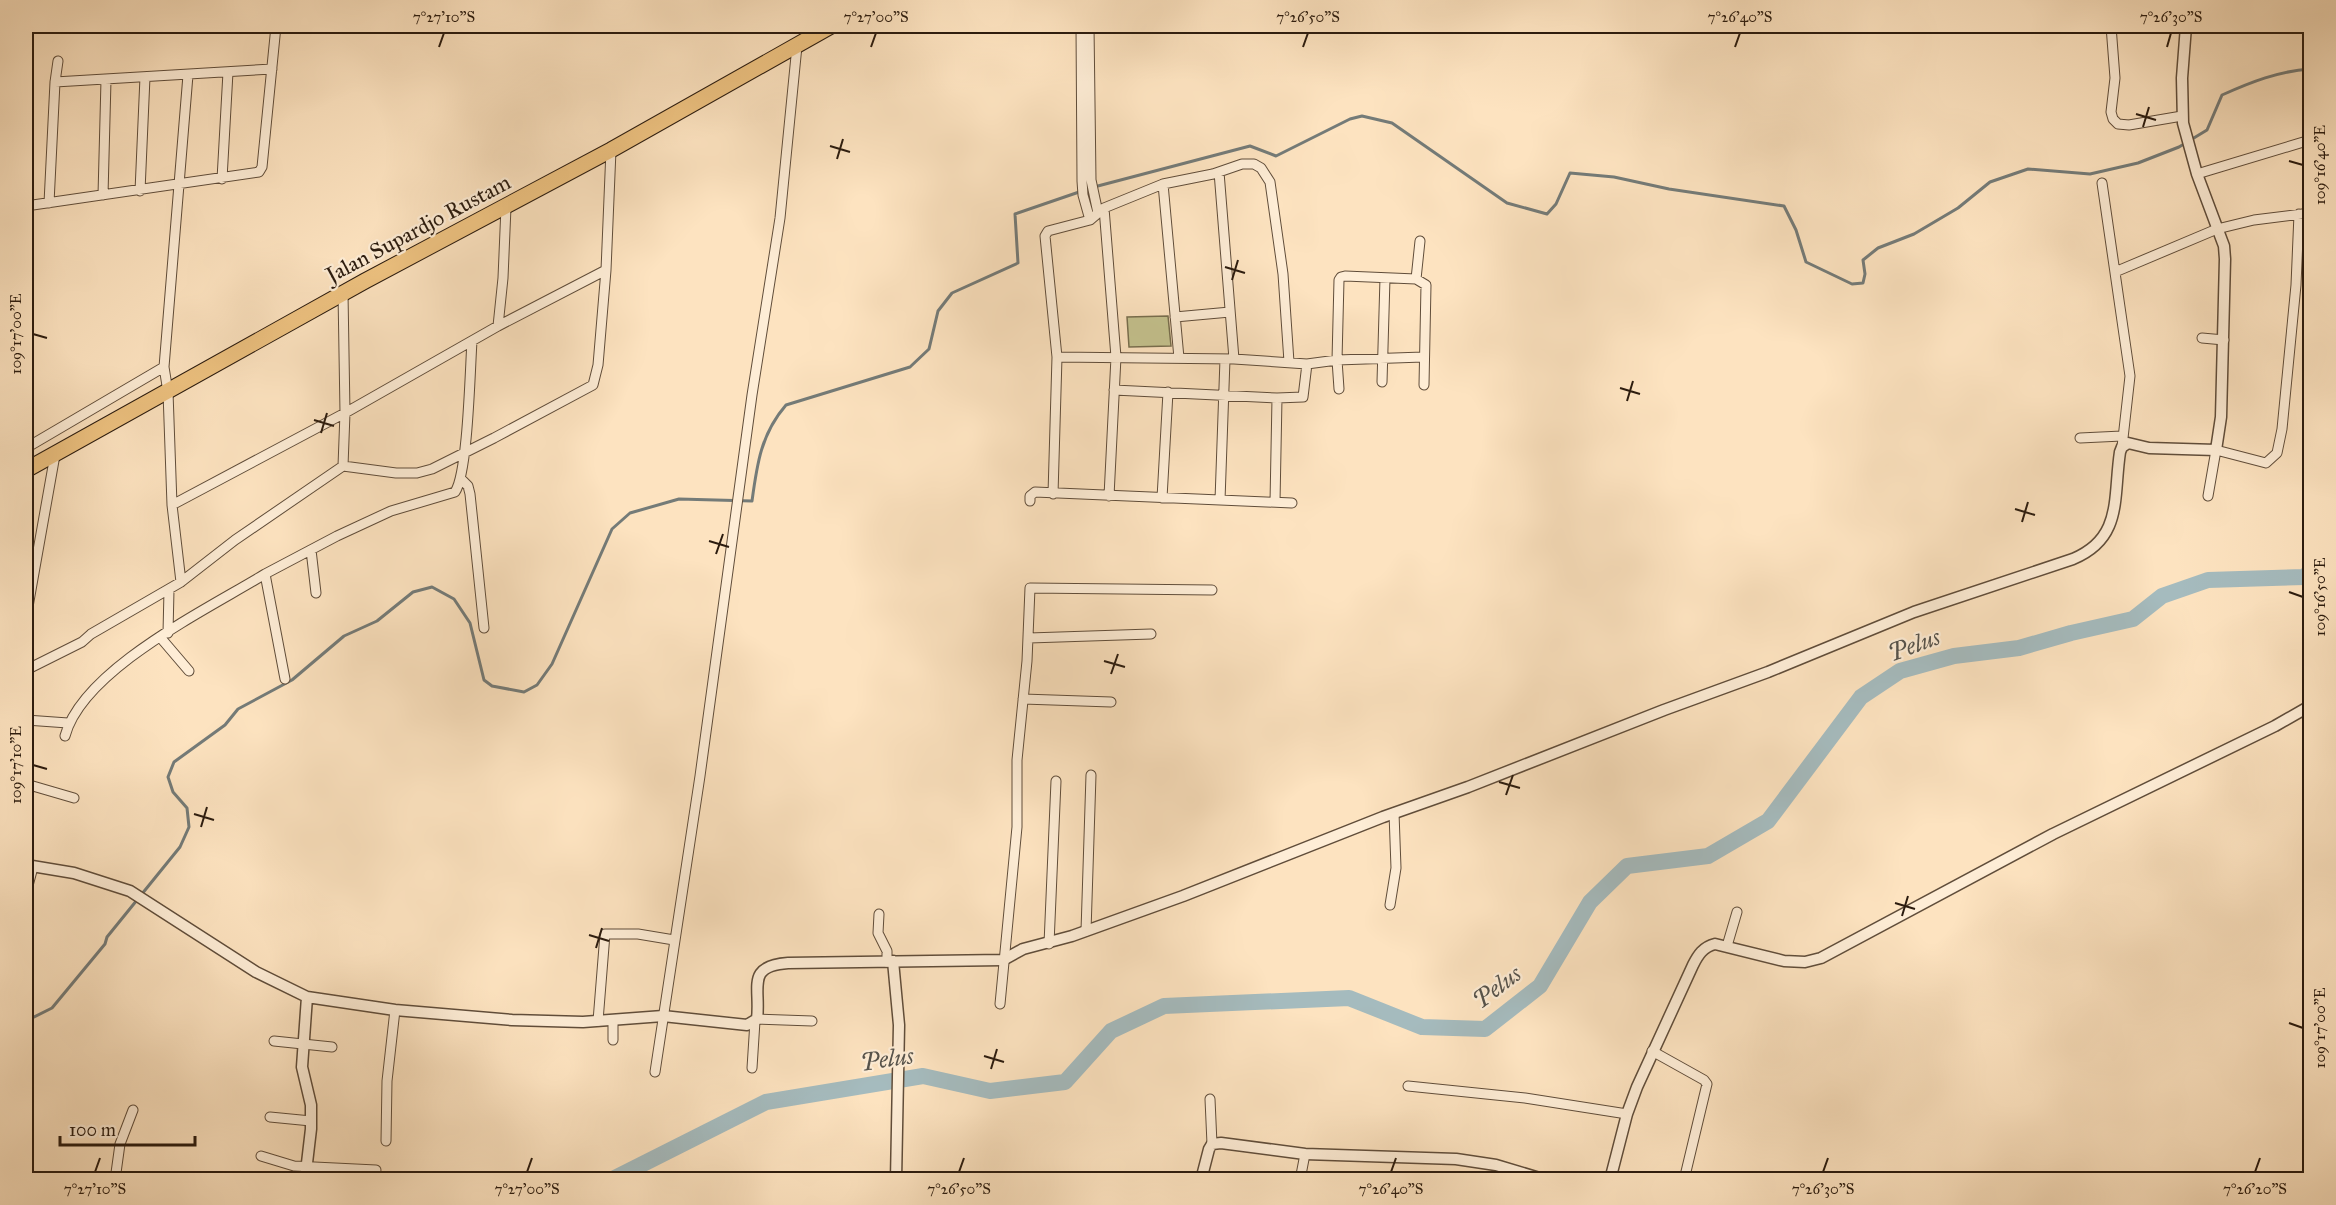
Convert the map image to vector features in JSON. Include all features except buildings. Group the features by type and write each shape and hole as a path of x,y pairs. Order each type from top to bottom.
{"highway":[{"name":"Jalan Supardjo Rustam","path":"26,470 343,293 611,150 831,26"}],"street":[{"path":"26,206 256,174 261,171 276,26"},
{"path":"1081,26 1086,180 1088,194 1098,214 1116,357 1109,496"},
{"path":"1086,180 1089,26"},
{"path":"2111,26 2115,78 2111,112 2113,119 2118,124 2129,125 2182,117"},
{"path":"2186,26 2182,117 2197,174 2224,246 2225,259 2221,417 2208,496"},
{"path":"655,1072 700,776 752,395 780,218 796,46"},
{"path":"49,203 58,61"},
{"path":"55,82 272,69"},
{"path":"222,179 228,72"},
{"path":"181,582 172,505 168,392 164,367 188,75"},
{"path":"140,191 146,77"},
{"path":"103,195 106,80"},
{"path":"2197,174 2310,140"},
{"path":"26,670 82,642 91,634 169,590 235,540 342,466 396,473 432,469 593,385 598,365 606,270 611,150"},
{"path":"1053,494 1058,357 1045,236 1050,230 1098,214 1164,184 1219,172 1242,164 1254,164 1261,168 1270,182 1283,274 1289,362"},
{"path":"1219,172 1230,312 1220,500"},
{"path":"752,1068 758,979 766,966 788,963 1003,960 1023,949 1049,944 1183,896 1394,813 1768,672 1914,612 2084,554 2097,546 2109,528 2130,376 2102,183"},
{"path":"1164,184 1179,358"},
{"path":"498,327 506,207"},
{"path":"2115,272 2217,229 2254,220 2310,213"},
{"path":"2080,438 2122,442 2149,448 2216,450 2266,463 2277,453 2296,285 2299,214"},
{"path":"1416,279 1420,241"},
{"path":"172,505 606,270"},
{"path":"1339,389 1337,360 1341,277 1416,279 1423,282 1427,288 1424,385"},
{"path":"1382,382 1385,278"},
{"path":"342,466 345,412 343,293"},
{"path":"1175,317 1230,312"},
{"path":"2202,338 2224,340"},
{"path":"65,736 68,723 81,703 133,654 265,574 311,550 391,511 455,492 461,479 464,453 472,341"},
{"path":"1058,357 1229,359 1307,364 1337,360 1424,357"},
{"path":"1114,390 1277,398 1303,397 1307,364"},
{"path":"26,448 164,367"},
{"path":"1162,498 1168,392"},
{"path":"1275,502 1277,398"},
{"path":"26,618 29,580 55,455"},
{"path":"461,479 468,486 470,494 484,628"},
{"path":"1030,501 1030,496 1035,492 1292,503"},
{"path":"311,550 316,593"},
{"path":"265,574 285,679"},
{"path":"1000,1004 1017,827 1017,760 1029,638 1030,588 1212,590"},
{"path":"169,590 164,635 189,671"},
{"path":"1029,638 1151,633"},
{"path":"1023,699 1111,702"},
{"path":"1610,1179 1628,1114 1652,1051 1699,955 1712,944 1784,961 1805,962 1821,958 2042,839 2275,726 2310,706"},
{"path":"26,720 68,723"},
{"path":"1086,931 1091,775"},
{"path":"1049,944 1056,781"},
{"path":"26,783 74,798"},
{"path":"1390,905 1396,868 1394,813"},
{"path":"26,893 29,866 74,873 130,891 256,972 307,996 395,1010 512,1020 598,1022 663,1016 747,1025 756,1020 812,1021"},
{"path":"1727,946 1737,912"},
{"path":"879,914 878,933 890,962 899,1025 896,1179"},
{"path":"598,1022 605,934 638,934 674,940"},
{"path":"305,1179 311,1121 311,1105 302,1067 307,996"},
{"path":"386,1141 387,1082 395,1010"},
{"path":"613,1040 614,1020"},
{"path":"274,1041 332,1047"},
{"path":"1652,1051 1704,1080 1707,1084 1684,1179"},
{"path":"1408,1086 1525,1098 1628,1114"},
{"path":"1201,1179 1212,1144 1210,1099"},
{"path":"115,1179 120,1144 133,1110"},
{"path":"270,1118 311,1121"},
{"path":"1212,1144 1221,1143 1305,1154 1456,1158 1496,1165 1546,1179"},
{"path":"1300,1179 1305,1154"},
{"path":"261,1156 294,1166 376,1170"}],"shaded area":[{"path":"1168,316 1171,346 1129,347 1127,317"}],"waterway":[{"path":"1094,187 1250,146 1276,156 1350,119 1362,116 1392,123 1507,203 1547,214 1556,204 1570,173 1614,177 1669,189 1784,206 1796,230 1806,262 1852,284 1863,283 1865,274 1863,260 1878,248 1914,234 1958,208 1990,182 2028,169 2090,174 2138,163 2179,147 2207,130 2222,95 2265,78 2310,69"},
{"path":"26,1021 52,1008 180,847 189,827 187,808 173,792 168,777 174,762 225,725 238,709 292,680 344,636 377,621 413,592 432,587 454,599 470,623 484,680 492,686 524,692 537,685 552,664 612,529 630,513 679,499 752,501 758,462 766,438 786,405 910,367 929,349 938,311 952,293 1018,263 1015,214 1082,191"},
{"name":"Pelus","path":"611,1180 766,1102 923,1076 990,1091 1065,1082 1111,1031 1164,1006 1349,998 1422,1027 1485,1029 1540,986 1590,902 1627,866 1708,856 1768,821 1861,697 1900,671 1954,656 2019,648 2133,619 2162,596 2208,580 2304,577 2310,572"}]}
